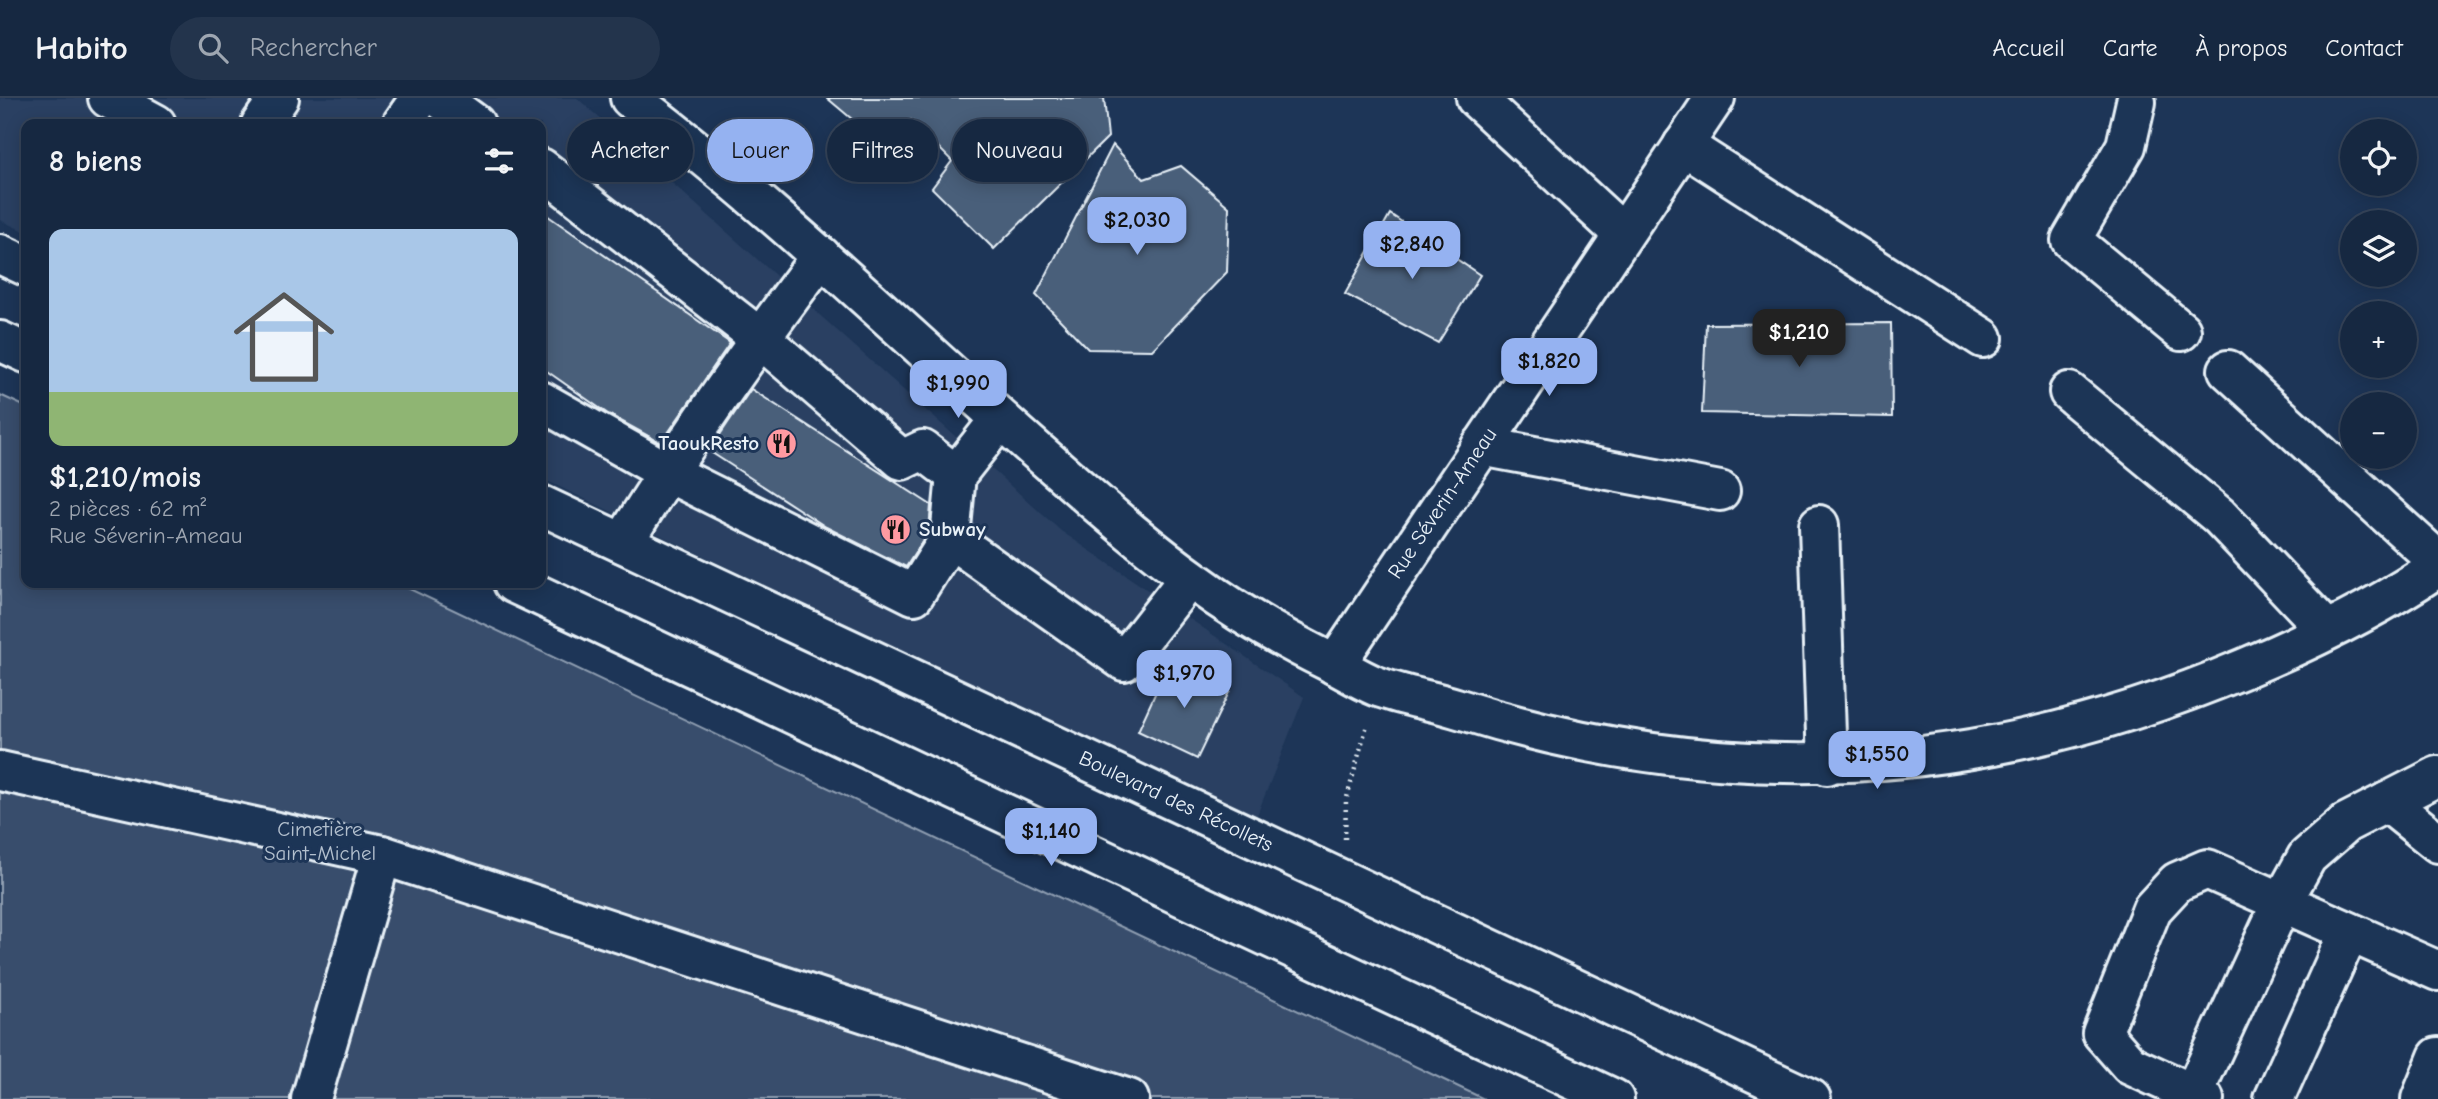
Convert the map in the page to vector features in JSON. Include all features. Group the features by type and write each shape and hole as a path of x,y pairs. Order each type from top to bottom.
{"street":[{"path":"108,98 147,119"},
{"path":"264,119 279,98"},
{"path":"405,119 420,98"},
{"path":"440,98 468,119"},
{"path":"630,98 737,182 1000,419 1108,513 1189,578 1261,626 1377,686 1523,728 1641,752 1748,763 1827,765 1932,755 2022,740 2163,701 2281,653 2327,631 2438,567"},
{"path":"1476,98 1623,234"},
{"name":"Rue Séverin-Ameau","path":"1335,665 1715,98"},
{"path":"2141,99 2126,146 2071,240 2181,331"},
{"path":"1683,145 1983,338"},
{"path":"546,172 760,338 902,460 923,450 956,475"},
{"path":"0,254 21,264"},
{"path":"623,543 667,472 821,256"},
{"path":"0,341 21,351"},
{"path":"2228,370 2438,561"},
{"path":"2069,392 2219,516 2327,631"},
{"path":"546,404 667,472 914,595 950,538 956,475 1000,419"},
{"path":"1480,446 1720,491"},
{"name":"Boulevard des Récollets","path":"546,507 1811,1099"},
{"path":"1819,525 1827,765"},
{"path":"950,538 1124,661 1189,578"},
{"path":"524,588 1614,1099"},
{"path":"0,771 382,855 1129,1099"},
{"path":"2438,776 2346,823 2307,857 2282,902 2199,1096 2130,1065 2102,1033 2152,909 2178,882 2207,869 2282,902 2348,932 2438,971"},
{"path":"2387,802 2438,843"},
{"path":"311,1099 382,855"},
{"path":"2274,1099 2348,932"},
{"path":"2421,1099 2438,1057"}],"path":[{"path":"1341,879 1346,801 1377,686"}],"shaded area":[{"path":"0,98 577,98 600,119 567,119 567,182 671,182 1061,531 1304,697 1255,820 546,480 546,119 21,119 21,230 0,220"}],"green space":[{"name":"Cimetière Saint-Michel","path":"0,395 21,405 21,588 408,588 1484,1099 0,1099"}],"building":[{"path":"827,98 1104,98 1108,137 1087,158 1087,119 952,119 952,161 938,147 938,119 852,119"},
{"path":"1113,145 1144,179 1181,166 1229,207 1227,272 1152,350 1088,349 1036,295"},
{"path":"952,161 952,182 1062,182 994,249 932,188"},
{"path":"546,214 730,343 661,443 608,414 546,371"},
{"path":"1390,214 1480,275 1438,343 1345,294"},
{"path":"1891,323 1892,417 1702,413 1706,324"},
{"path":"751,389 931,505 929,531 906,567 826,527 709,451"},
{"path":"1170,661 1230,690 1197,759 1138,731"}],"place":[{"name":"TaoukResto","path":"782,443"},
{"name":"Subway","path":"896,529"}]}
